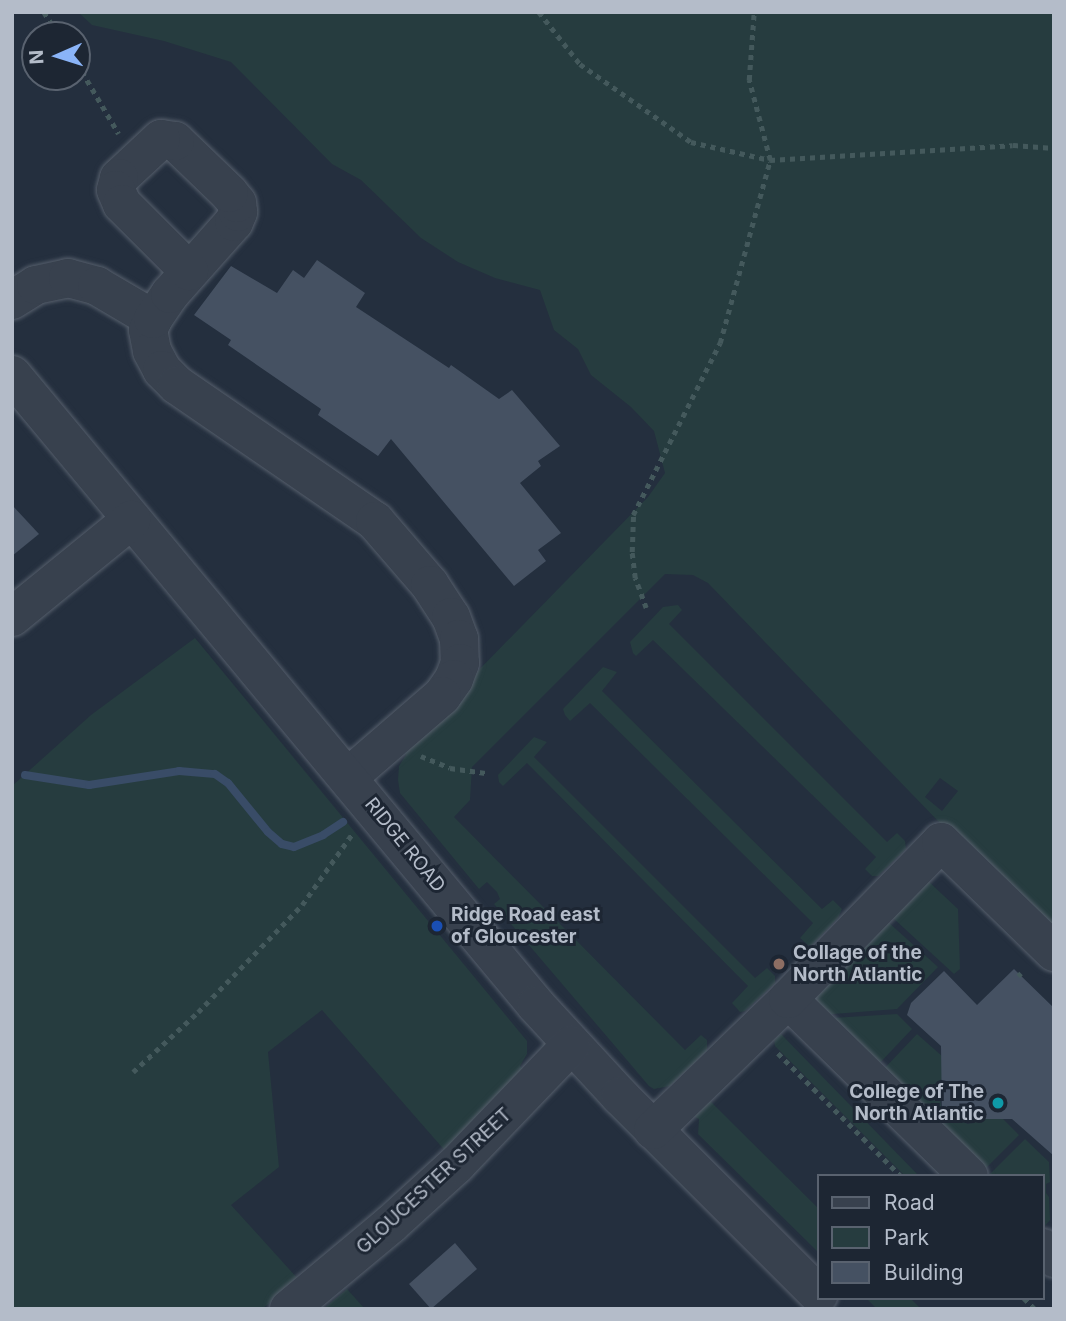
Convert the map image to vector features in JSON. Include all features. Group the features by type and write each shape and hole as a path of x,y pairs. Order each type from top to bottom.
{"street":[{"path":"189,271 122,204 116,190 119,178 161,139 175,141 237,203 234,222 189,271 153,319 148,330 152,351 162,370 177,385 375,521 430,585 451,617 459,639 460,663 454,679 358,790"},
{"path":"12,300 36,285 68,278 97,286 153,319"},
{"name":"RIDGE ROAD","path":"12,375 571,1045 818,1293"},
{"path":"12,617 131,520"},
{"path":"653,1130 788,999 941,842 1054,952"},
{"path":"788,999 967,1174"},
{"name":"GLOUCESTER STREET","path":"289,1309 391,1224 457,1164 571,1045"}],"path":[{"path":"539,12 580,65 691,142 770,160 1013,145 1054,148"},
{"path":"646,608 635,578 632,552 633,515 720,343 770,160 748,80 754,12"},
{"path":"91,84 134,162"},
{"path":"415,756 429,757 450,768 486,773"},
{"path":"132,1072 198,1012 302,905 345,844 358,790"},
{"path":"773,1048 899,1174"}],"green space":[{"path":"78,12 1054,12 1054,933 937,820 708,583 693,575 665,574 472,767 470,800 454,817 685,1050 701,1035 707,1040 707,1051 670,1086 654,1089 649,1086 494,904 500,899 497,892 487,882 479,889 400,793 398,780 399,766 406,755 404,752 470,679 648,497 665,473 654,431 631,407 591,375 578,349 554,330 540,290 495,278 458,262 421,238 361,180 332,164 231,62 164,41 92,25 91,21","holes":["940,778 958,791 942,811 925,797"]},
{"path":"678,605 682,610 669,624 887,842 897,833 905,841 906,849 878,876 872,876 865,869 876,857 653,640 636,656 633,653 630,642 663,607"},
{"path":"195,638 527,1041 527,1054 520,1066 524,1071 447,1153 322,1010 268,1052 279,1167 231,1205 299,1280 262,1309 12,1309 12,786 91,715"},
{"path":"603,667 617,672 602,691 822,909 833,900 842,909 838,918 812,945 800,938 813,923 590,703 570,721 565,715 563,709"},
{"path":"534,737 547,742 534,757 755,978 767,968 775,976 775,983 745,1011 740,1012 732,1003 748,986 527,763 503,786 499,782 498,775"},
{"path":"928,881 958,909 960,969 954,974 893,918"},
{"path":"888,922 938,967 897,1009 821,1015 813,1001"},
{"path":"897,1014 912,1029 876,1067 832,1018"},
{"path":"781,1034 917,1174 903,1174 775,1046 774,1040"},
{"path":"917,1034 942,1056 942,1079 938,1082 942,1114 933,1124 881,1072"},
{"path":"707,1098 818,1208 818,1252 698,1134 699,1119 693,1116"},
{"path":"1002,1118 1019,1135 982,1172 937,1128 946,1119 964,1119 967,1124 974,1123 976,1119"},
{"path":"1025,1139 1049,1162 1050,1182 1046,1184 1046,1193 1049,1197 1050,1220 1045,1226 1045,1174 990,1174"},
{"path":"347,1289 365,1309 323,1309"},
{"path":"868,1300 912,1300 921,1309 877,1309"}],"building":[{"path":"317,260 365,293 356,307 449,368 451,365 499,399 512,390 560,446 538,461 541,466 520,483 561,533 538,550 546,561 514,586 391,439 378,456 318,415 321,409 228,345 231,340 194,315 231,266 277,293 293,270 304,278"},
{"path":"12,505 39,534 12,556"},
{"name":"College of The North Atlantic","path":"1014,969 1054,1008 1054,1156 1012,1119 942,1119 941,1046 907,1015 911,1003 944,971 977,1005"},
{"path":"455,1243 477,1269 431,1309 409,1284"}],"waterway":[{"path":"25,775 89,785 179,771 215,774 228,783 268,832 282,844 294,847 323,835 343,822"}],"place":[{"name":"Ridge Road east of Gloucester","path":"437,926"},
{"name":"Collage of the North Atlantic","path":"779,964"},
{"name":"College of The North Atlantic","path":"998,1103"}]}
